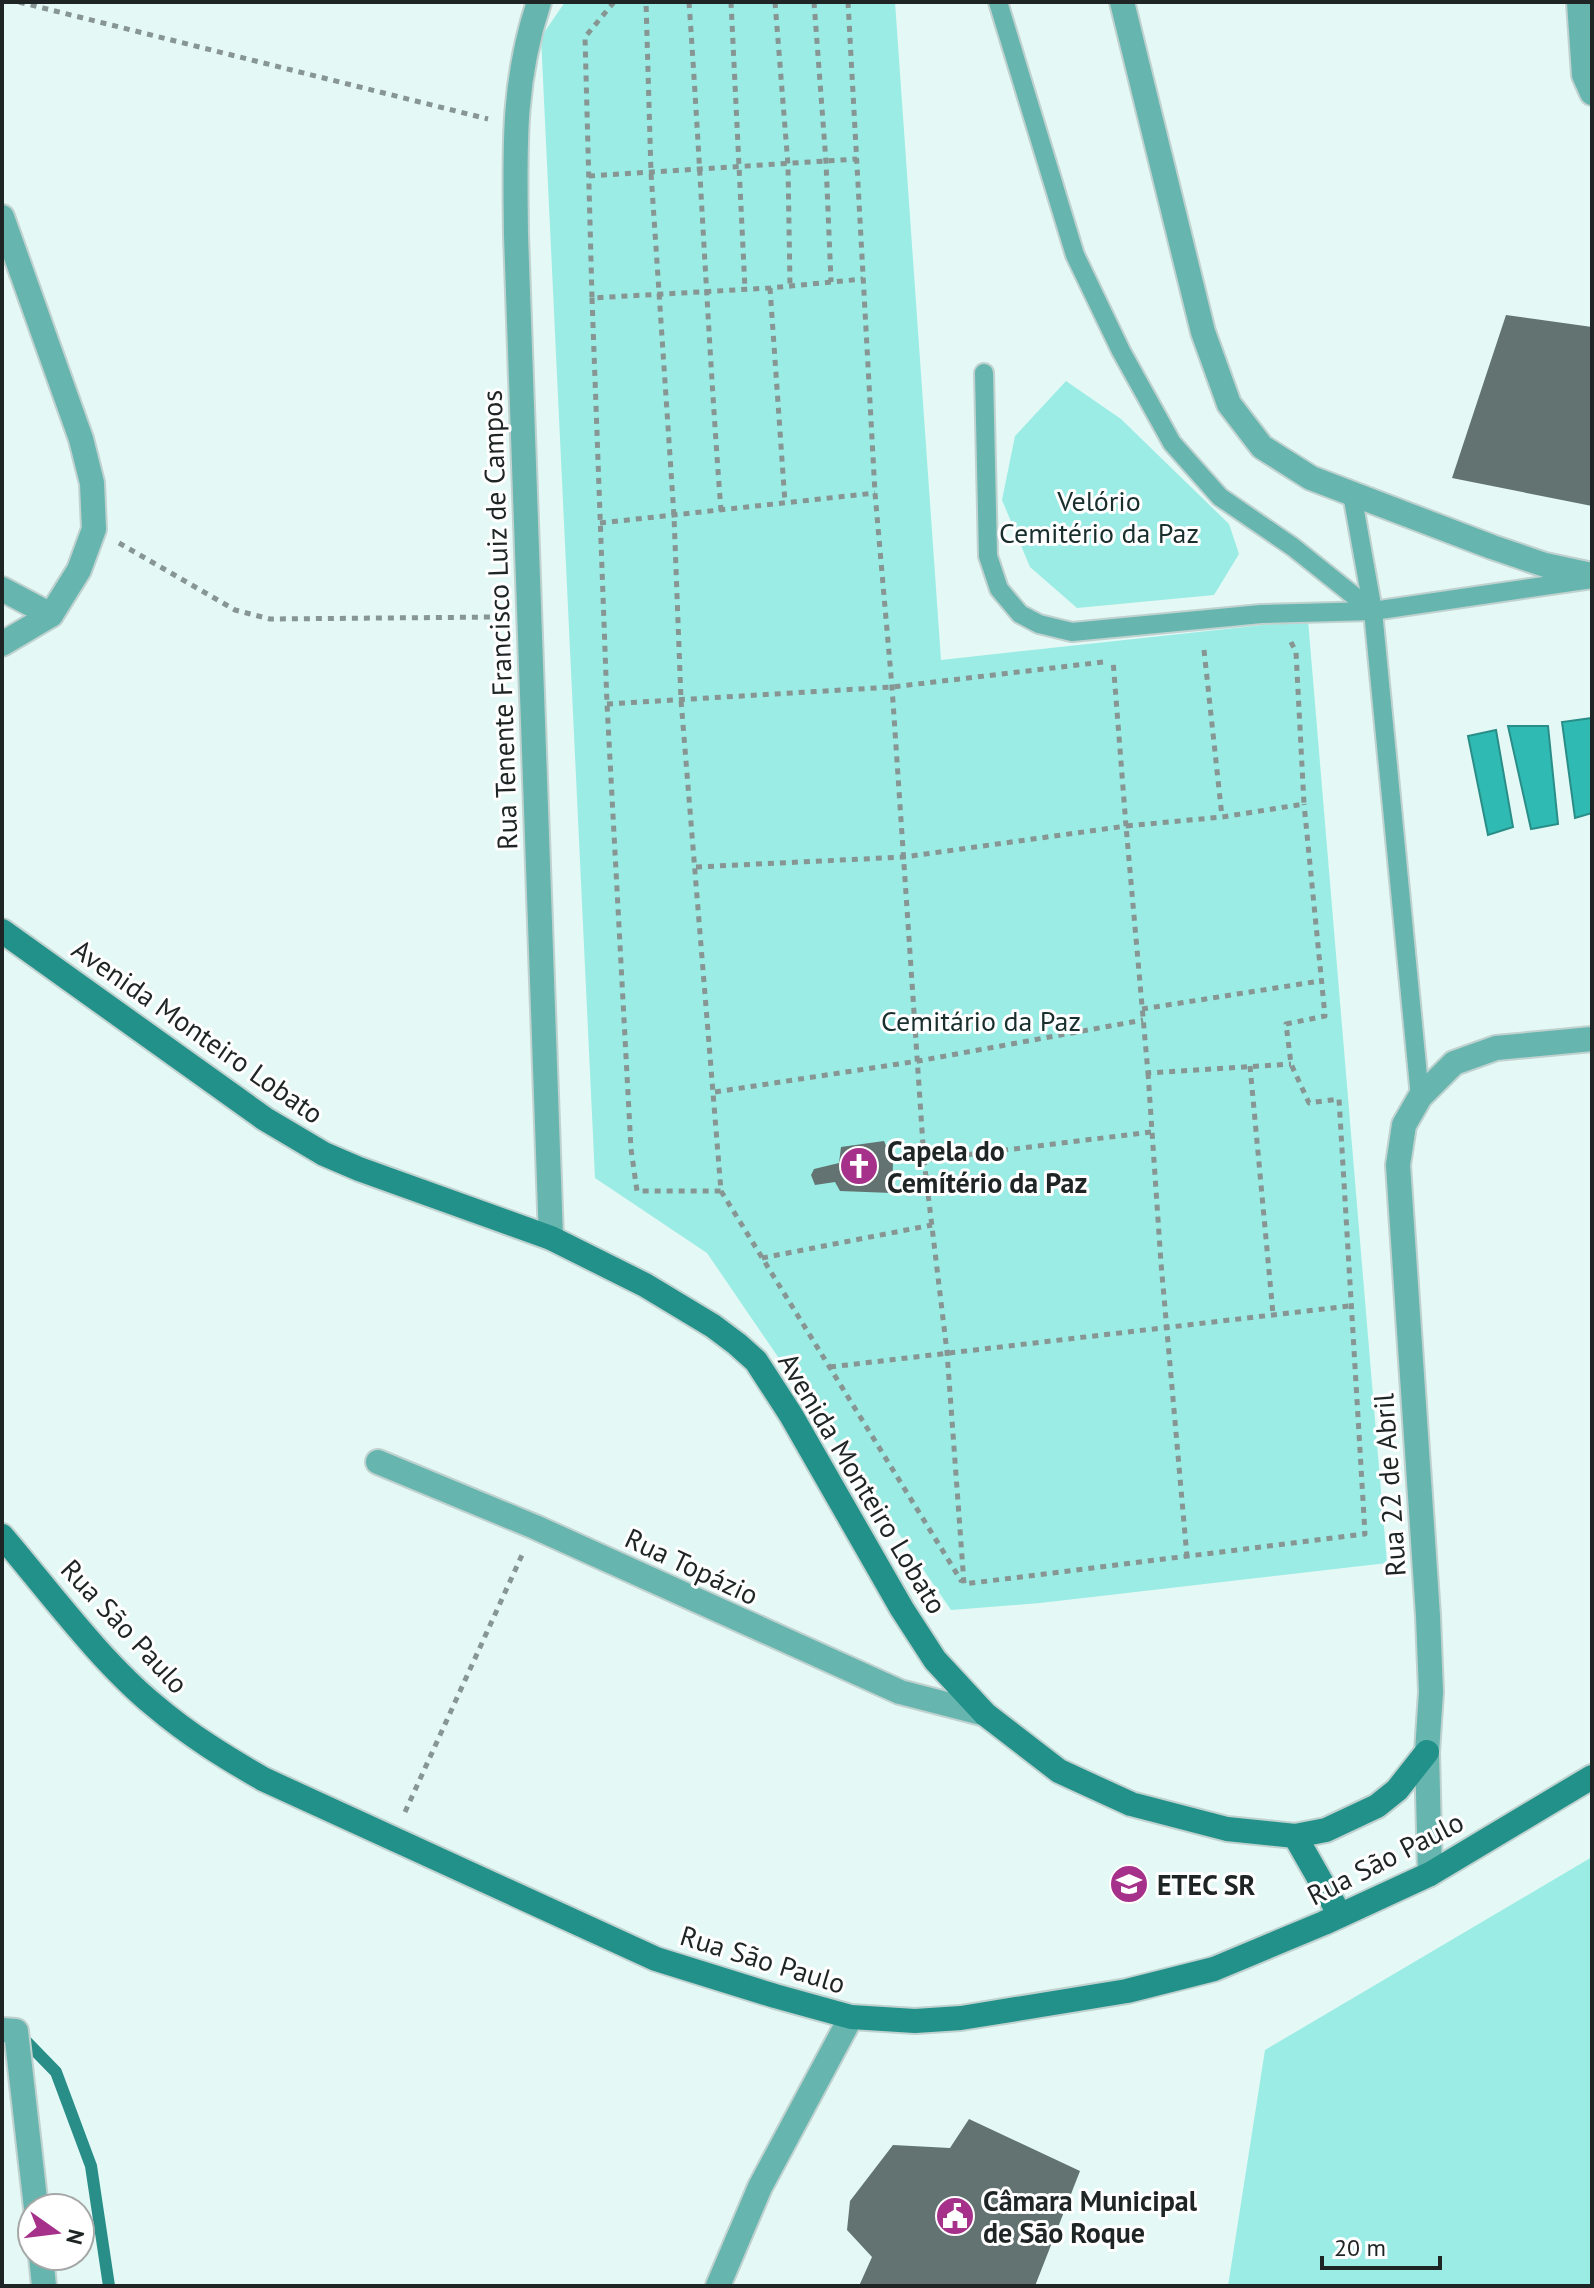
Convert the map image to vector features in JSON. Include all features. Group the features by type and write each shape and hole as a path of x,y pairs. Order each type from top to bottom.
{"street":[{"name":"Rua Tenente Francisco Luiz de Campos","path":"539,2 527,39 515,126 516,251 551,1238"},
{"path":"1122,2 1203,332 1229,404 1262,447 1311,478 1492,547 1592,577"},
{"path":"1579,2 1584,75 1592,93"},
{"path":"2,217 81,439 92,483 94,529 79,570 51,615 2,644"},
{"path":"2,589 51,615"},
{"name":"Avenida Monteiro Lobato","path":"2,931 265,1119 324,1154 551,1238 645,1285 713,1326 756,1361 935,1660 985,1714 1059,1771 1131,1804 1227,1829 1295,1836 1326,1830 1377,1806 1397,1790 1427,1752"},
{"name":"Rua 22 de Abril","path":"1430,1874 1427,1752 1431,1692 1428,1616 1398,1165 1404,1125 1420,1097 1454,1063 1496,1048 1592,1039"},
{"name":"Rua Topázio","path":"378,1462 535,1527 900,1692 985,1714"},
{"name":"Rua São Paulo","path":"2,1536 91,1642 153,1705 208,1747 263,1779 656,1959 851,2017 915,2021 961,2018 1127,1991 1214,1969 1430,1874 1592,1777"},
{"path":"1295,1836 1340,1915"},
{"path":"718,2286 760,2187 851,2017"},
{"path":"2,2030 16,2031 34,2192"}],"lane":[{"path":"998,2 1075,255 1121,351 1172,443 1220,497 1293,547 1373,611"},
{"path":"984,373 988,556 999,589 1020,614 1039,624 1072,632 1261,614 1373,611 1592,577"},
{"path":"1352,494 1373,611 1420,1097"}],"path":[{"path":"19,2 515,126"},
{"path":"614,2 585,37 607,704 631,1149 637,1191 721,1191"},
{"path":"646,2 651,173 674,516 681,700 721,1191 964,1584"},
{"path":"689,2 721,511"},
{"path":"731,2 745,289"},
{"path":"775,2 788,165 790,286"},
{"path":"814,2 831,282"},
{"path":"848,2 875,493 892,687 924,1160 947,1352 964,1584"},
{"path":"589,176 857,159"},
{"path":"592,298 770,288 863,279"},
{"path":"770,288 785,503"},
{"path":"600,523 875,493"},
{"path":"94,529 235,610 270,619 529,617"},
{"path":"964,1584 1365,1534 1339,1099 1309,1103 1291,1064 1286,1024 1325,1016 1304,804 1296,652 1291,640 1277,641"},
{"path":"1189,652 1219,648"},
{"path":"1204,650 1222,817"},
{"path":"607,704 892,687 1128,659"},
{"path":"1113,660 1187,1557"},
{"path":"696,867 904,857 1304,804"},
{"path":"1142,1009 1320,981"},
{"path":"715,1092 918,1061 1143,1020"},
{"path":"1148,1073 1291,1064"},
{"path":"1250,1066 1273,1314"},
{"path":"924,1160 1151,1132"},
{"path":"762,1258 932,1225"},
{"path":"830,1367 1349,1306"},
{"path":"393,1838 535,1527"}],"green space":[{"name":"Cemitário da Paz","path":"565,2 895,2 941,660 1308,620 1387,1563 1040,1603 951,1610 707,1253 595,1178 541,37"},
{"name":"Velório Cemitério da Paz","path":"1066,381 1121,419 1229,524 1239,554 1214,595 1077,608 1030,567 1002,500 1015,436"},
{"path":"1592,1857 1592,2286 1228,2286 1265,2050"}],"shaded area":[{"path":"1592,718 1592,813 1575,818 1562,722"},
{"path":"1508,726 1548,726 1558,824 1531,829"},
{"path":"1496,730 1513,827 1488,835 1468,736"}],"building":[{"path":"1506,315 1592,327 1592,506 1452,478"},
{"name":"Capela do Cemítério da Paz","path":"884,1141 893,1163 892,1193 840,1191 835,1182 815,1185 811,1175 814,1169 839,1163 841,1147"},
{"name":"Câmara Municipal de São Roque","path":"969,2119 1080,2171 1035,2286 859,2286 872,2257 847,2230 850,2201 893,2145 950,2148"}],"waterway":[{"path":"19,2034 56,2072 91,2166 109,2286"}],"place":[{"name":"Capela do Cemítério da Paz","path":"859,1166"},
{"name":"ETEC SR","path":"1129,1884"},
{"name":"Câmara Municipal de São Roque","path":"955,2216"}]}
